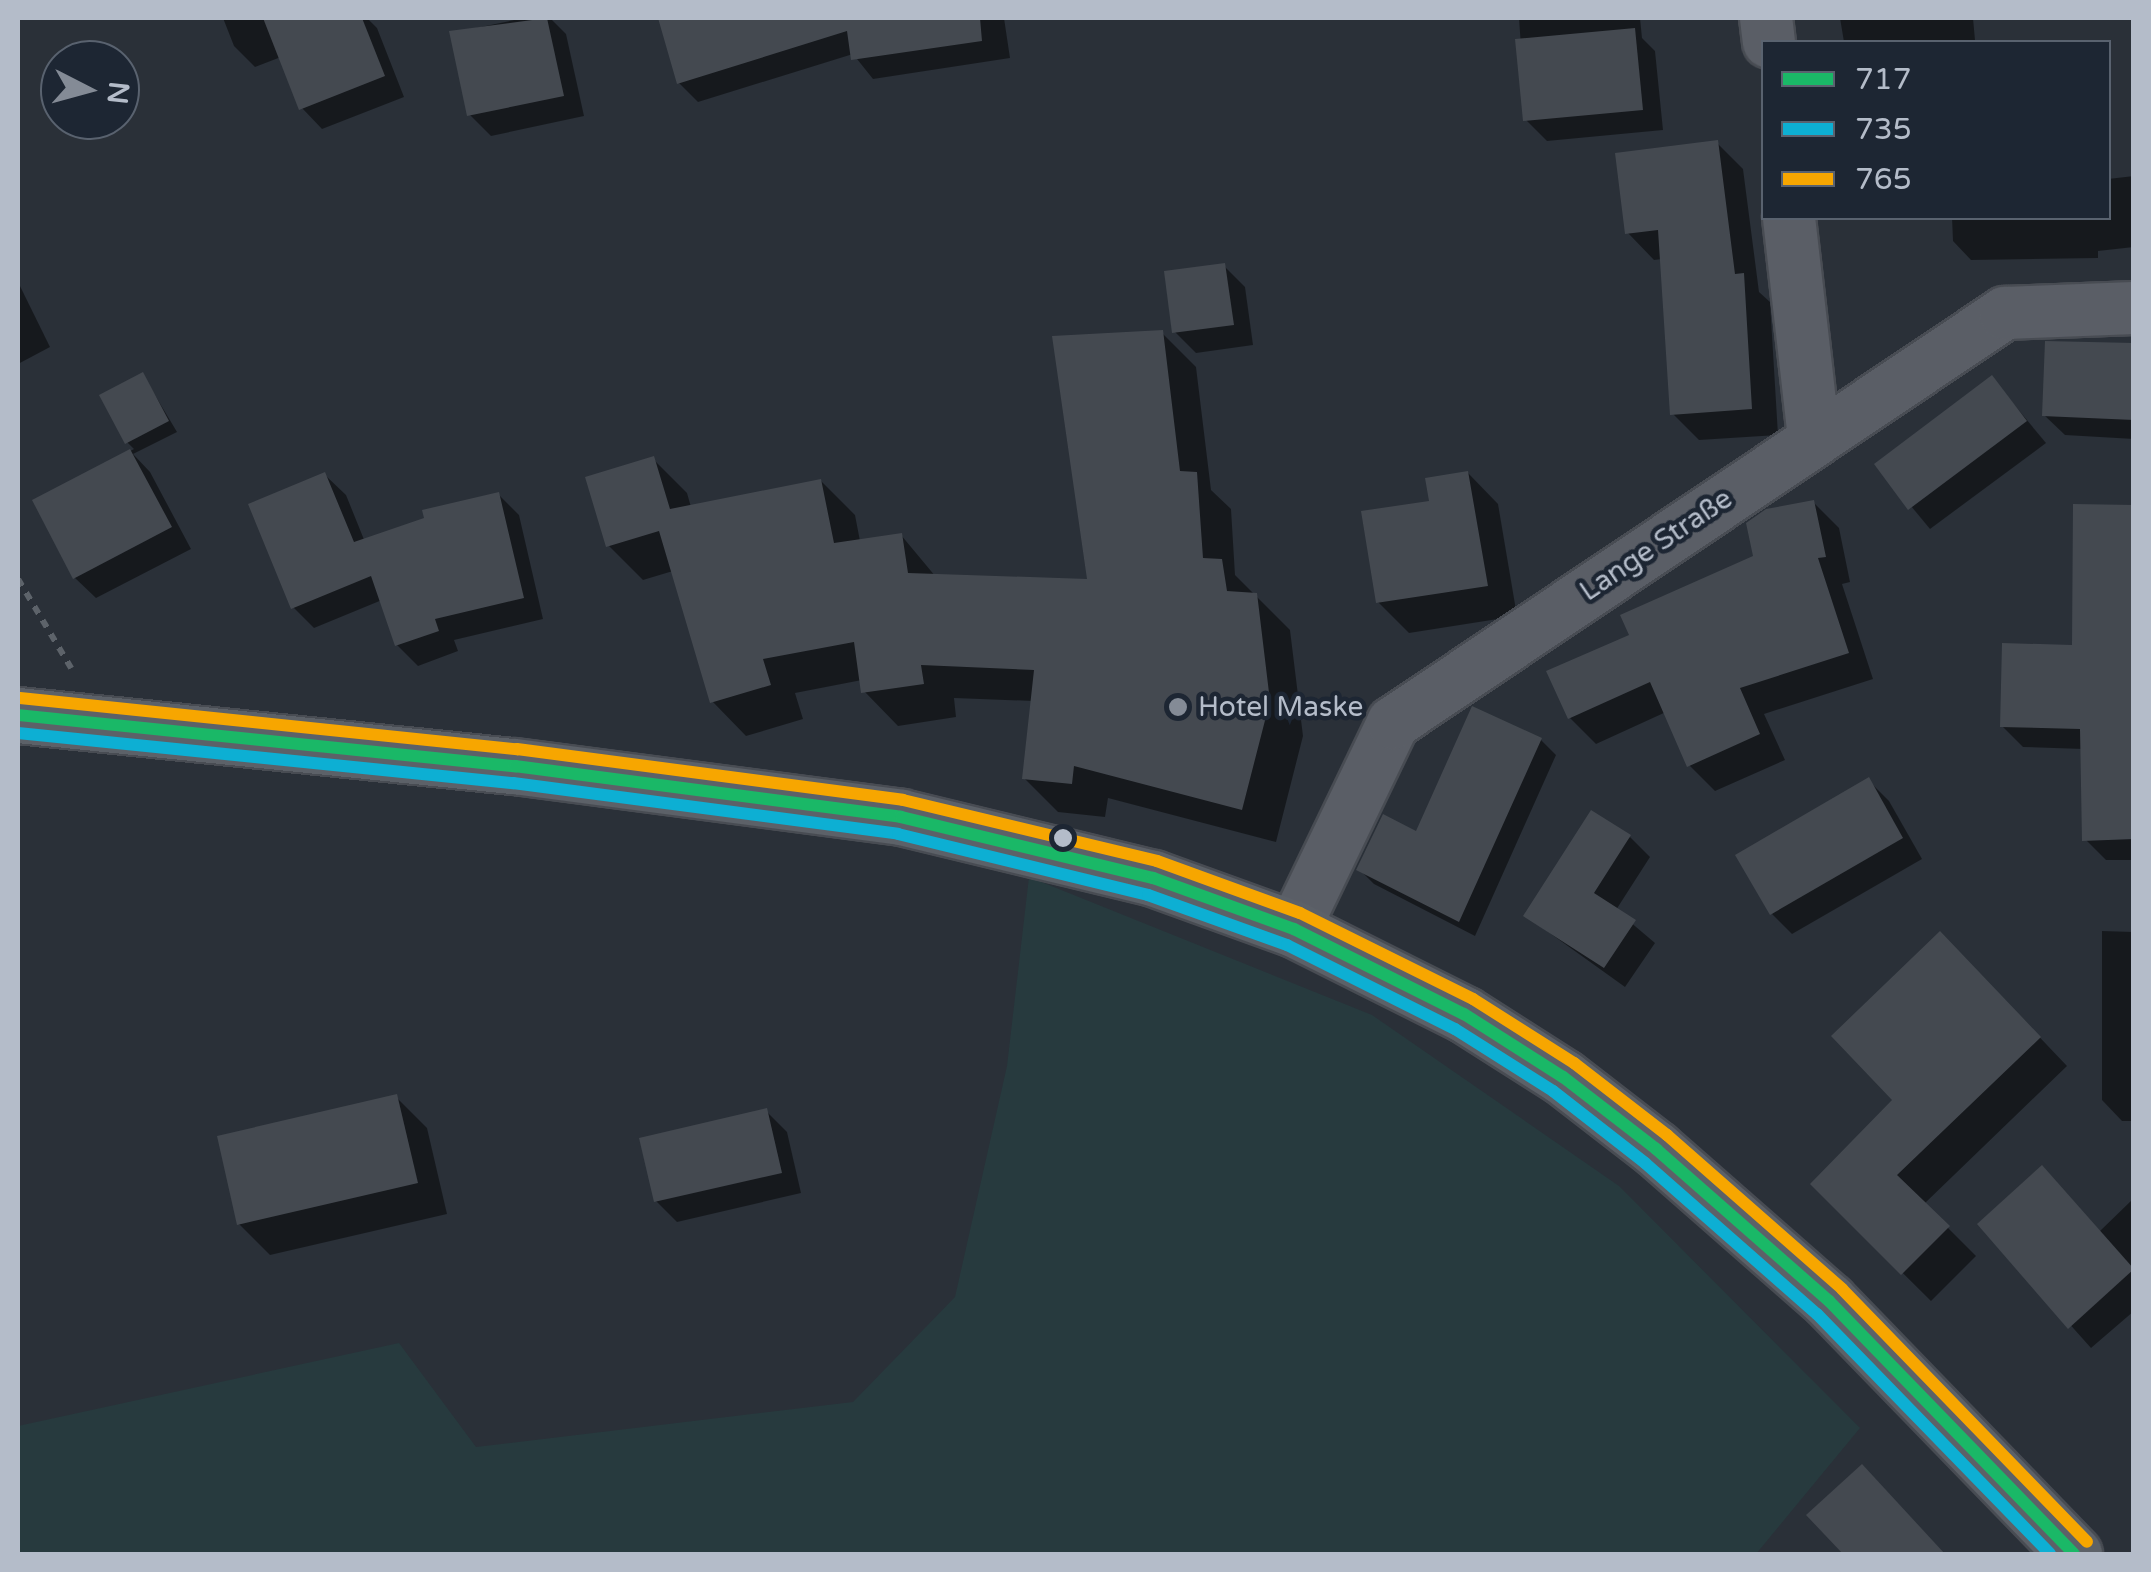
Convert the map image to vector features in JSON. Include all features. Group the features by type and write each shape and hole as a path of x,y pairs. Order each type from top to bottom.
{"main road":[{"path":"18,715 514,766 866,811 1153,878 1294,929 1464,1014 1563,1077 1656,1149 1829,1301 2074,1554"}],"street":[{"path":"1789,220 1814,438"},
{"name":"Lange Straße","path":"1294,929 1393,723 2005,313 2134,308"}],"path":[{"path":"18,579 77,678"}],"green space":[{"path":"1029,877 1372,1015 1619,1186 1860,1428 1756,1554 18,1554 18,1426 399,1343 476,1447 853,1402 955,1297 1007,1066"}],"building":[{"path":"263,18 362,18 385,76 299,110"},
{"path":"547,18 564,96 467,116 449,31"},
{"path":"658,18 980,18 982,41 851,60 847,31 677,84"},
{"path":"1635,28 1643,110 1523,121 1515,39"},
{"path":"1718,140 1735,274 1744,273 1752,409 1670,415 1658,230 1625,234 1615,153"},
{"path":"1225,263 1234,325 1172,333 1164,271"},
{"path":"1163,330 1180,471 1197,472 1203,558 1222,559 1227,591 1257,593 1270,701 1242,810 1074,766 1072,784 1022,779 1034,670 921,665 924,684 861,693 854,642 763,659 771,685 710,703 659,531 606,547 585,477 654,456 670,509 821,479 834,543 902,533 908,573 1087,579 1052,336"},
{"path":"2045,341 2134,343 2134,420 2042,416"},
{"path":"143,372 169,421 125,444 99,395"},
{"path":"1992,375 2027,421 1908,510 1874,464"},
{"path":"130,449 172,527 73,579 32,500"},
{"path":"1468,471 1488,586 1376,603 1361,511 1429,501 1425,478"},
{"path":"325,472 354,542 424,518 422,510 499,492 524,598 435,619 439,631 395,646 371,576 291,609 248,504"},
{"path":"1814,500 1826,557 1818,558 1849,653 1740,688 1760,734 1687,767 1650,682 1568,719 1546,671 1629,635 1620,615 1753,556 1746,523 1766,509"},
{"path":"2073,504 2134,505 2134,839 2082,841 2080,729 2000,727 2002,643 2072,645"},
{"path":"1472,706 1542,738 1459,922 1356,870 1383,814 1416,831"},
{"path":"1869,777 1903,838 1770,915 1735,855"},
{"path":"1591,810 1631,835 1594,893 1636,920 1604,968 1523,916"},
{"path":"1940,931 2041,1037 1897,1175 1950,1226 1901,1275 1810,1184 1892,1100 1831,1036"},
{"path":"397,1094 418,1183 237,1225 217,1136"},
{"path":"767,1108 782,1173 654,1202 639,1138"},
{"path":"2042,1165 2134,1269 2068,1329 1977,1224"},
{"path":"1862,1464 1945,1554 1843,1554 1806,1515"}],"transit line":[{"name":"765","path":"20,698 517,749 903,800 1157,861 1300,913 1473,999 1574,1063 1667,1135 1842,1289 2087,1542"},
{"name":"717","path":"18,715 515,766 901,817 1153,878 1294,929 1464,1014 1563,1077 1656,1149 1829,1301 2074,1554"},
{"name":"735","path":"18,733 513,783 898,834 1148,895 1287,945 1455,1029 1553,1091 1645,1163 1817,1314 2050,1554"}],"place":[{"name":"Hotel Maske","path":"1178,707"}]}
